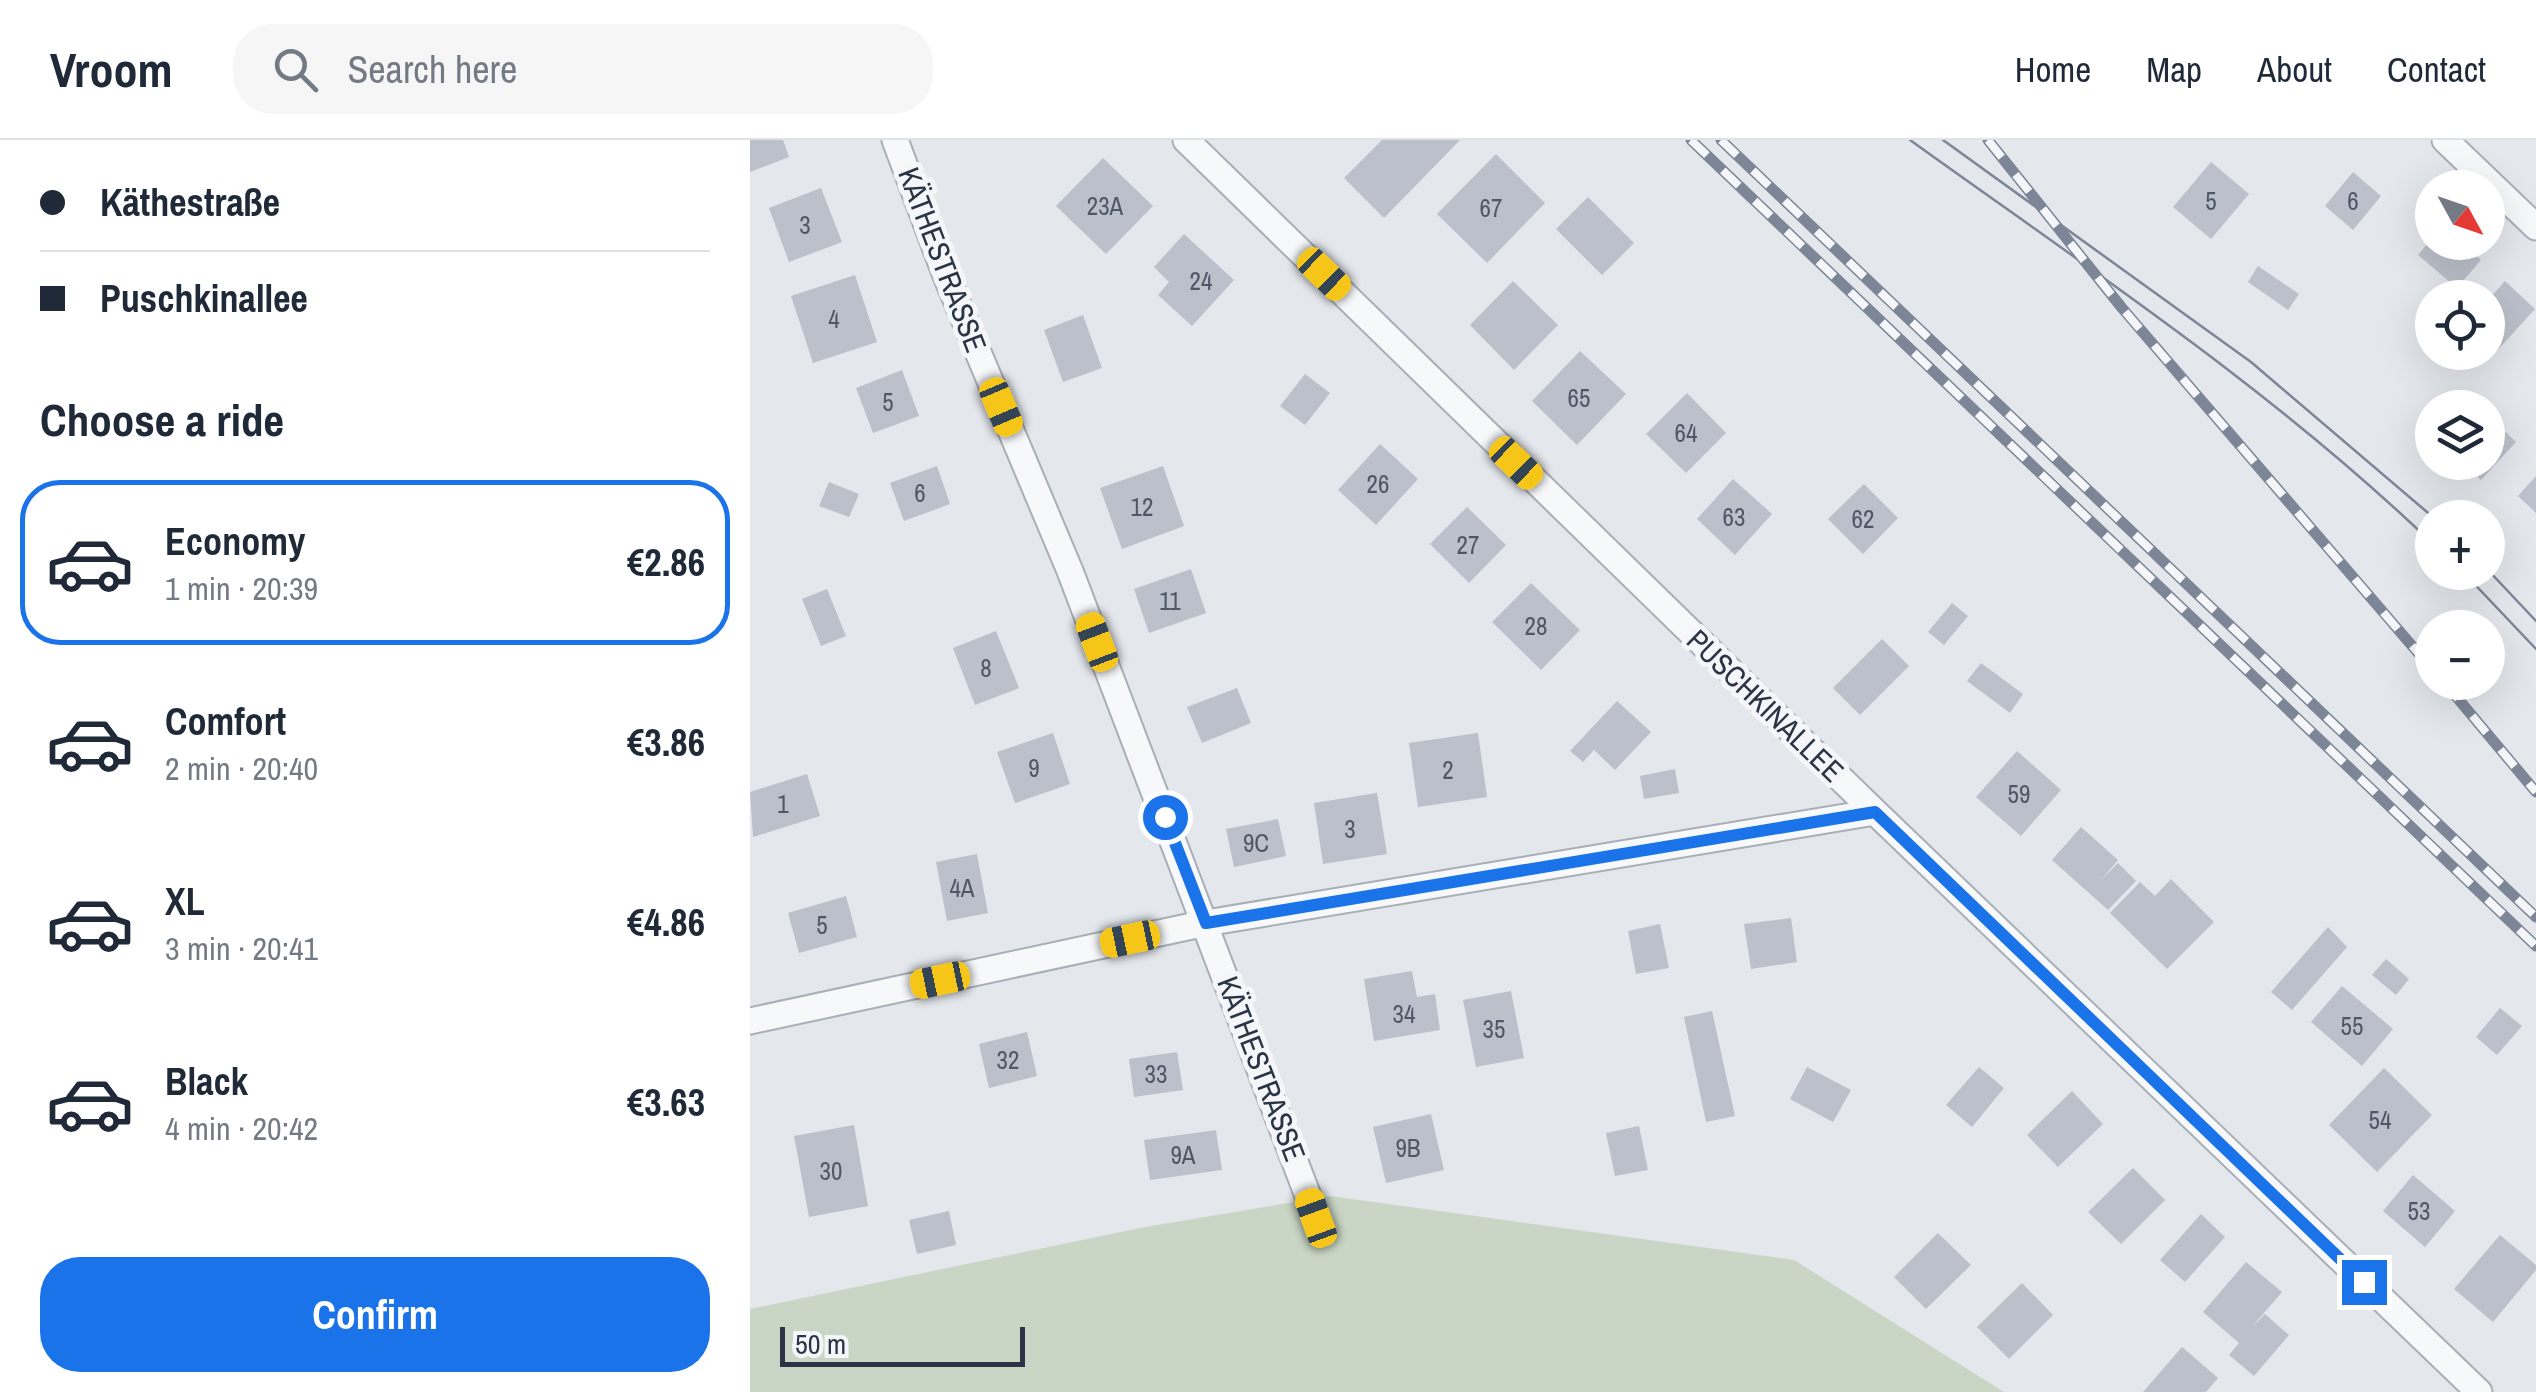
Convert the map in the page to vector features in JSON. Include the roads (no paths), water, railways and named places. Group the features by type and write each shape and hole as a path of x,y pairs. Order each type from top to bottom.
{"street":[{"name":"KÄTHESTRASSE","path":"895,140 946,276 1070,571 1316,1218"},
{"name":"PUSCHKINALLEE","path":"1186,140 1875,812 2479,1392"},
{"path":"2445,140 2536,226"},
{"path":"750,1021 1206,923 1875,812"}],"tram line":[{"path":"1910,140 2244,382 2415,527"},
{"path":"1943,140 2251,362 2415,502"},
{"path":"2505,588 2536,621"},
{"path":"2480,590 2536,649"}],"railway":[{"path":"1691,140 2536,946"},
{"path":"1721,140 2536,917"},
{"path":"1988,140 2122,308 2415,649"},
{"path":"2459,700 2536,792"}]}
